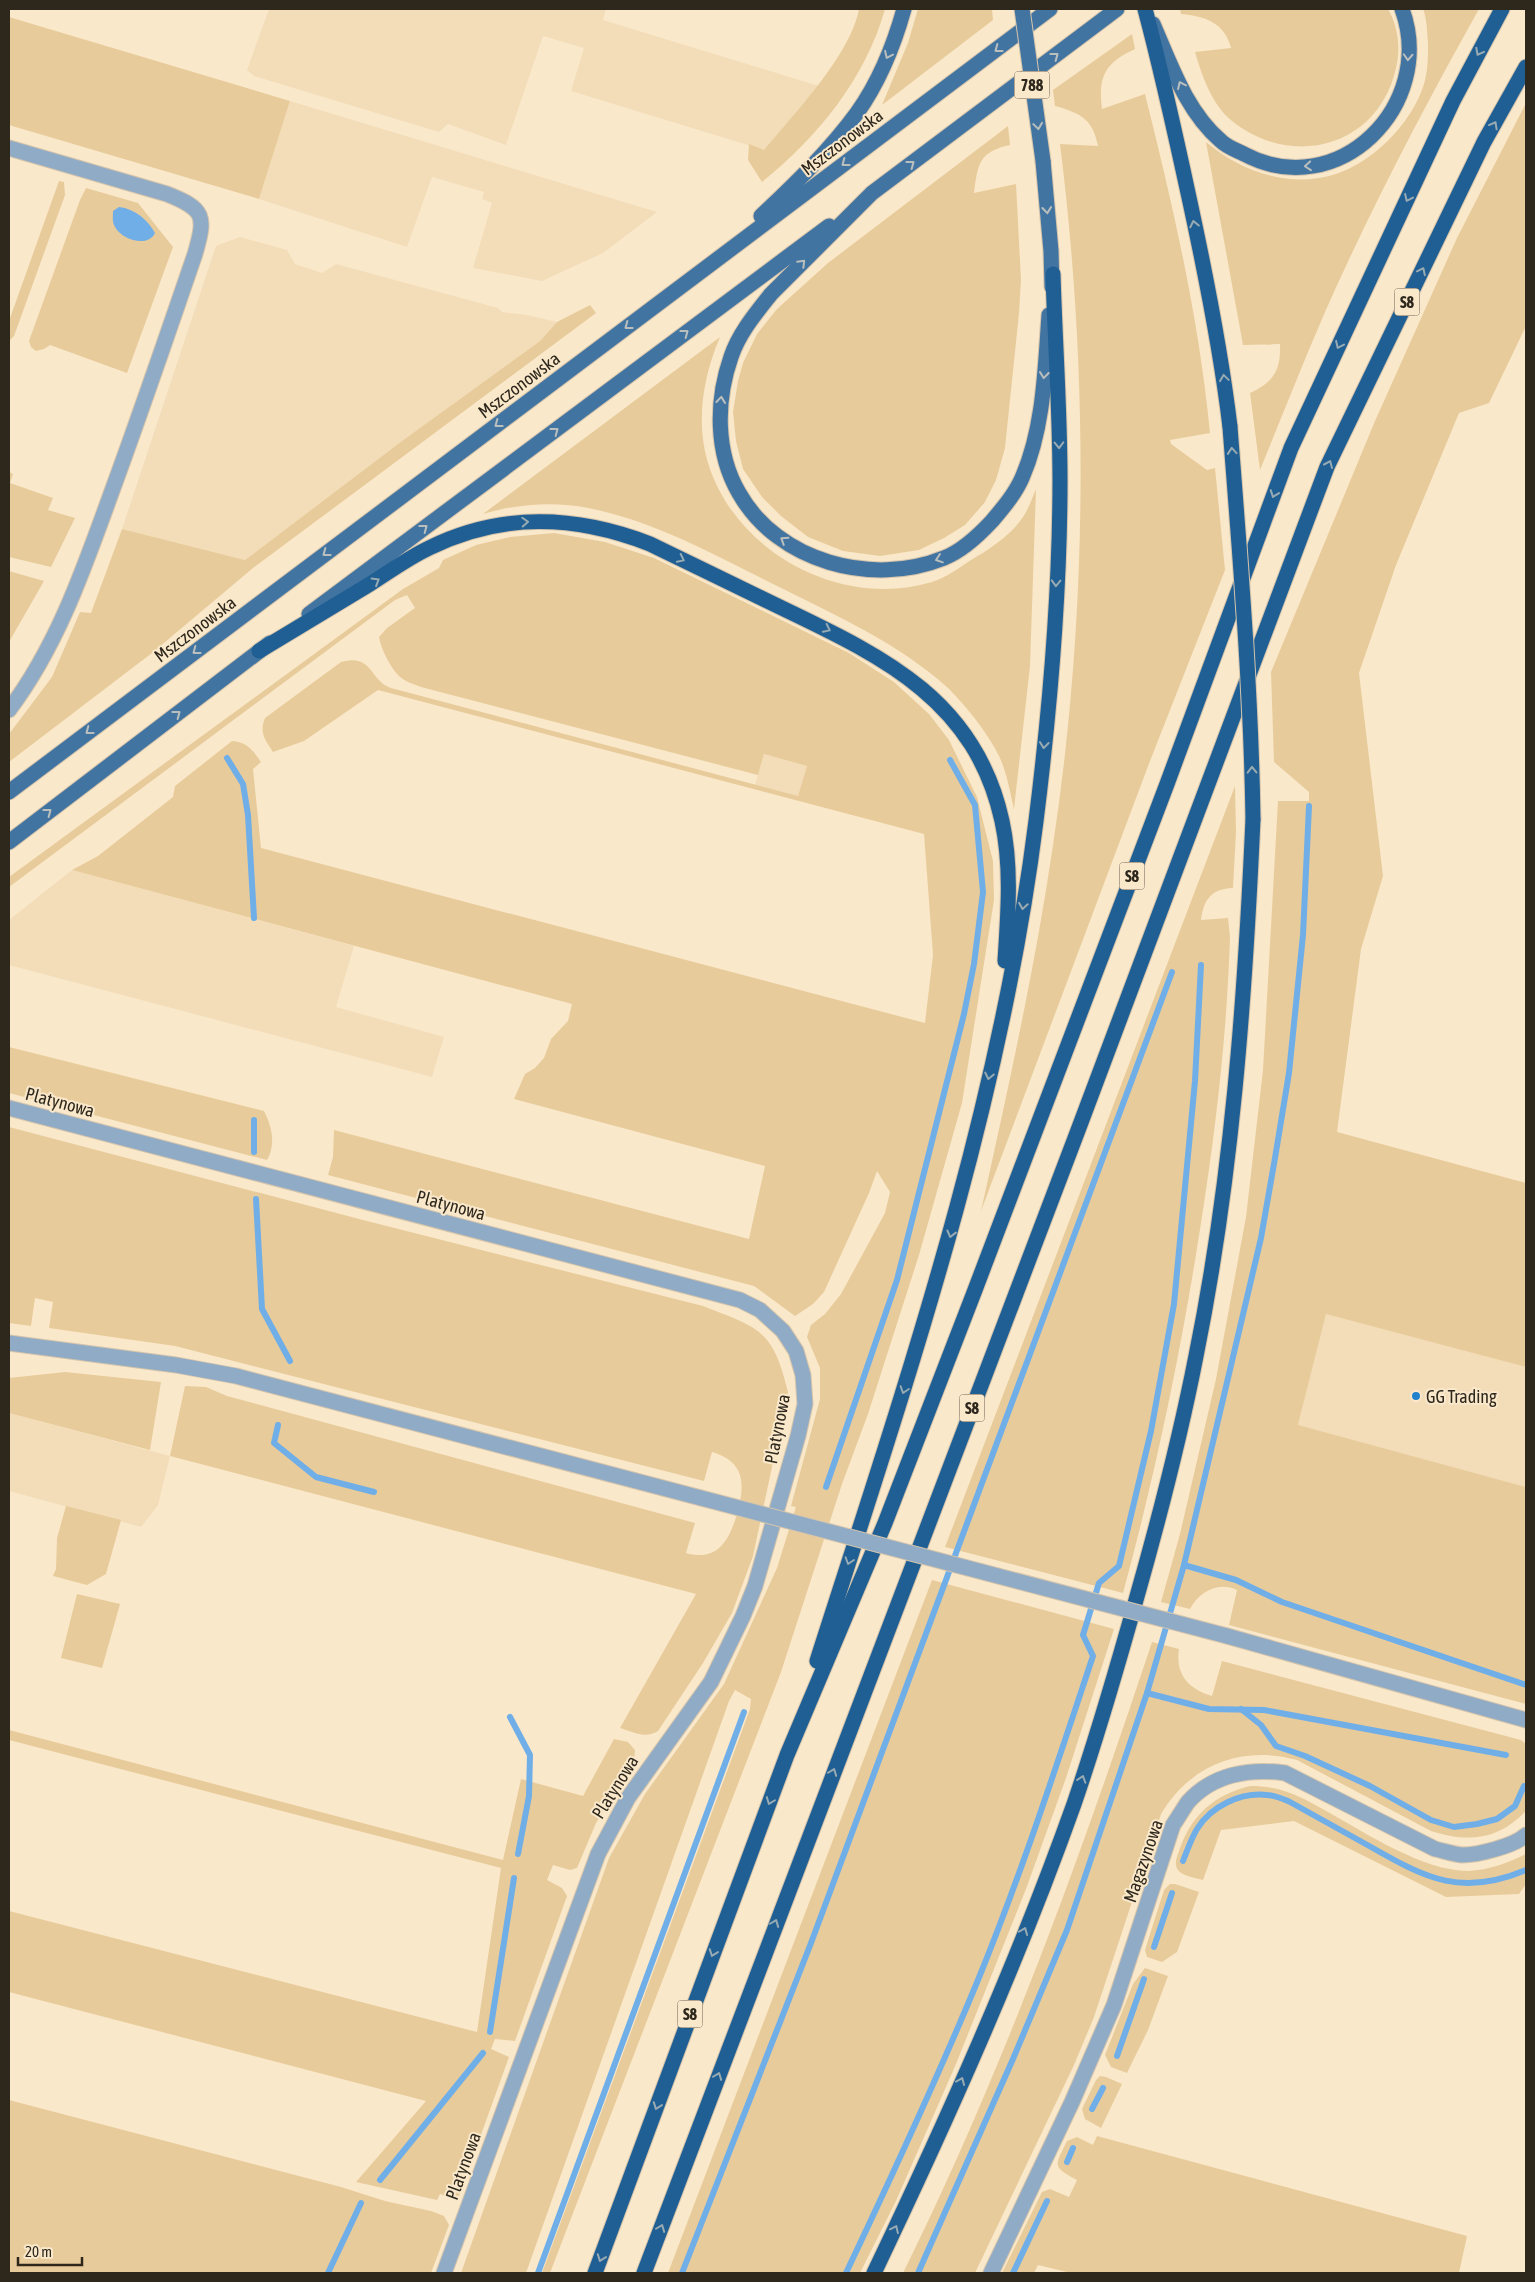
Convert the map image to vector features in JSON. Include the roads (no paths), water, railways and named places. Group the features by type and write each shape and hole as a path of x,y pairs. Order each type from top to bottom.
{"highway":[{"path":"874,2273 925,2165 1005,1978 1074,1804 1110,1693 1172,1467 1197,1352 1217,1229 1234,1100 1247,960 1253,819 1252,739 1246,627 1230,427 1218,334 1168,72 1145,9"},
{"name":"S8","path":"595,2273 787,1756 885,1523 968,1308 1163,794 1291,448 1449,110 1502,9"},
{"name":"S8","path":"644,2273 1080,1125 1327,467 1484,142 1526,66"},
{"path":"787,1756 946,1251 979,1125 1020,923 1036,823 1055,628 1060,482 1053,274"},
{"path":"259,651 428,549 470,531 527,521 556,521 617,531 650,544 853,642 897,668 923,688 962,730 976,752 989,780 1002,820 1007,856 1008,908 1000,1028"}],"main road":[{"path":"709,265 836,140 858,111 895,40 904,9"},
{"name":"788","path":"1022,9 1043,161 1053,274"},
{"name":"Mszczonowska","path":"9,792 1050,9"},
{"path":"9,842 259,651 1117,9"},
{"path":"1168,72 1202,123 1222,143 1255,160 1279,166 1311,166 1338,158 1358,148 1376,134 1390,115 1402,93 1409,55 1408,30 1402,9"},
{"path":"872,193 771,294 758,310 731,355 723,385 720,413 721,440 728,468 739,493 760,521 779,537 805,553 840,566 873,570 910,568 946,557 980,534 1005,506 1022,480 1031,454 1039,416 1053,274"}],"street":[{"path":"9,148 175,197 190,203 196,208 202,224 195,254 81,576 54,639 26,688 9,710"},
{"name":"Platynowa","path":"9,1108 740,1300 760,1310 783,1331 796,1351 803,1375 805,1404 798,1436 755,1586 743,1616 710,1682 628,1798 598,1854 444,2273"},
{"path":"9,1343 182,1366 236,1376 1227,1636 1526,1720"},
{"name":"Magazynowa","path":"991,2273 1072,2102 1114,2005 1173,1825 1189,1802 1201,1791 1229,1775 1261,1770 1285,1773 1435,1849 1462,1854 1486,1851 1521,1840 1526,1835"}],"water":[{"path":"119,207 135,212 144,219 155,233 152,238 141,241 129,239 118,232 113,221 113,211"}],"waterway":[{"path":"227,758 243,784 248,815 254,918"},
{"path":"826,1487 897,1280 964,1014 974,964 983,892 975,805 950,760"},
{"path":"918,2273 1013,2059 1067,1930 1147,1693 1184,1565 1261,1238 1289,1073 1303,935 1309,806"},
{"path":"846,2273 930,2091 994,1940 1038,1819 1093,1656 1083,1635 1099,1583 1119,1566 1151,1431 1174,1304 1195,1081 1201,965"},
{"path":"682,2273 811,1943 1172,972"},
{"path":"254,1120 254,1152"},
{"path":"256,1199 262,1309 290,1361"},
{"path":"278,1425 274,1443 316,1477 374,1492"},
{"path":"1184,1565 1236,1580 1282,1602 1526,1685"},
{"path":"1147,1693 1209,1709 1264,1710 1506,1755"},
{"path":"1241,1709 1261,1725 1276,1746 1305,1756 1370,1786 1431,1820 1454,1827 1497,1819 1515,1806 1524,1786"},
{"path":"538,2273 744,1712"},
{"path":"510,1717 530,1755 529,1796 518,1854"},
{"path":"1183,1861 1197,1829 1210,1814 1218,1807 1237,1798 1257,1795 1279,1797 1290,1802 1410,1868 1445,1881 1483,1882 1503,1878 1526,1870"},
{"path":"490,2032 514,1878"},
{"path":"1154,1947 1172,1893"},
{"path":"1117,2056 1144,1979"},
{"path":"380,2180 483,2053"},
{"path":"1092,2109 1103,2088"},
{"path":"1067,2162 1073,2148"},
{"path":"1013,2273 1047,2201"},
{"path":"328,2273 361,2203"}],"place":[{"name":"GG Trading","path":"1416,1396"}]}
